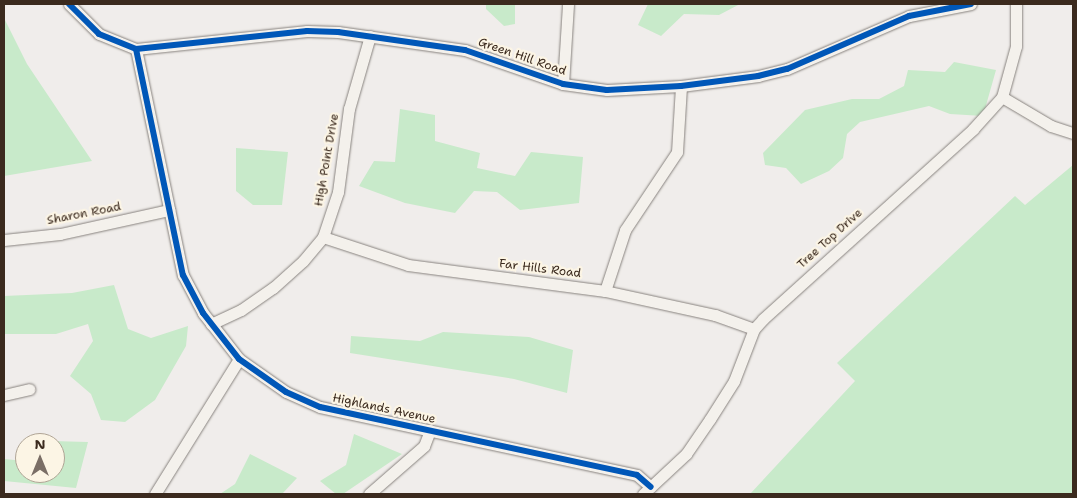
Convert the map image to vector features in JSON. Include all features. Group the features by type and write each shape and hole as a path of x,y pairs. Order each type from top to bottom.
{"street":[{"name":"Green Hill Road","path":"69,4 99,34 136,48 307,32 370,36 465,50 563,84 607,90 681,86 758,76 787,69 909,16 971,4"},
{"path":"563,84 568,4"},
{"name":"Tree Top Drive","path":"646,491 686,454 710,419 734,381 754,329 973,129 1002,97 1016,46 1016,4"},
{"name":"High Point Drive","path":"210,324 240,310 273,288 303,262 323,237 338,192 349,109 370,36"},
{"name":"Highlands Avenue","path":"136,48 183,275 210,324 240,359 286,392 320,407 637,475 646,491"},
{"path":"605,291 625,230 677,152 681,86"},
{"path":"1002,97 1051,126 1073,133"},
{"name":"Sharon Road","path":"4,240 60,234 169,210"},
{"name":"Far Hills Road","path":"323,237 408,265 605,291 715,315 754,329"},
{"path":"155,494 240,359"},
{"path":"4,395 29,389"},
{"path":"368,494 424,446 430,430"}],"green space":[{"path":"486,4 515,4 515,24 504,26 486,9"},
{"path":"648,4 740,4 719,15 684,14 661,36 638,25"},
{"path":"4,18 27,64 92,161 4,176"},
{"path":"954,62 996,70 983,116 950,114 929,106 860,122 847,134 843,158 829,171 801,184 786,168 765,165 763,153 805,110 852,99 879,99 904,86 908,70 945,72"},
{"path":"400,109 435,115 435,141 480,153 477,168 515,176 531,152 583,157 579,203 520,210 497,192 474,191 455,213 405,203 359,186 374,161 395,162"},
{"path":"236,148 288,152 282,205 253,205 236,191"},
{"path":"1073,165 1073,494 750,494 855,381 837,363 1015,196 1025,205"},
{"path":"114,285 128,329 151,338 188,326 186,346 155,400 125,422 101,420 91,394 70,376 93,341 88,324 56,334 4,334 4,296 72,293"},
{"path":"443,332 529,337 573,350 567,393 514,379 350,353 351,336 420,341"},
{"path":"354,434 402,454 343,494 336,494 320,481 346,465"},
{"path":"65,441 88,442 76,488 25,483 65,483"},
{"path":"250,454 297,478 282,494 220,494 235,484"},
{"path":"4,459 15,460 15,482 4,481"}],"cycle path":[{"path":"69,4 99,34 136,49 307,31 338,32 465,50 563,84 607,90 681,86 758,76 787,69 909,16 971,4"},
{"path":"136,49 183,275 203,313 239,359 286,392 320,407 637,475 651,487"}]}
